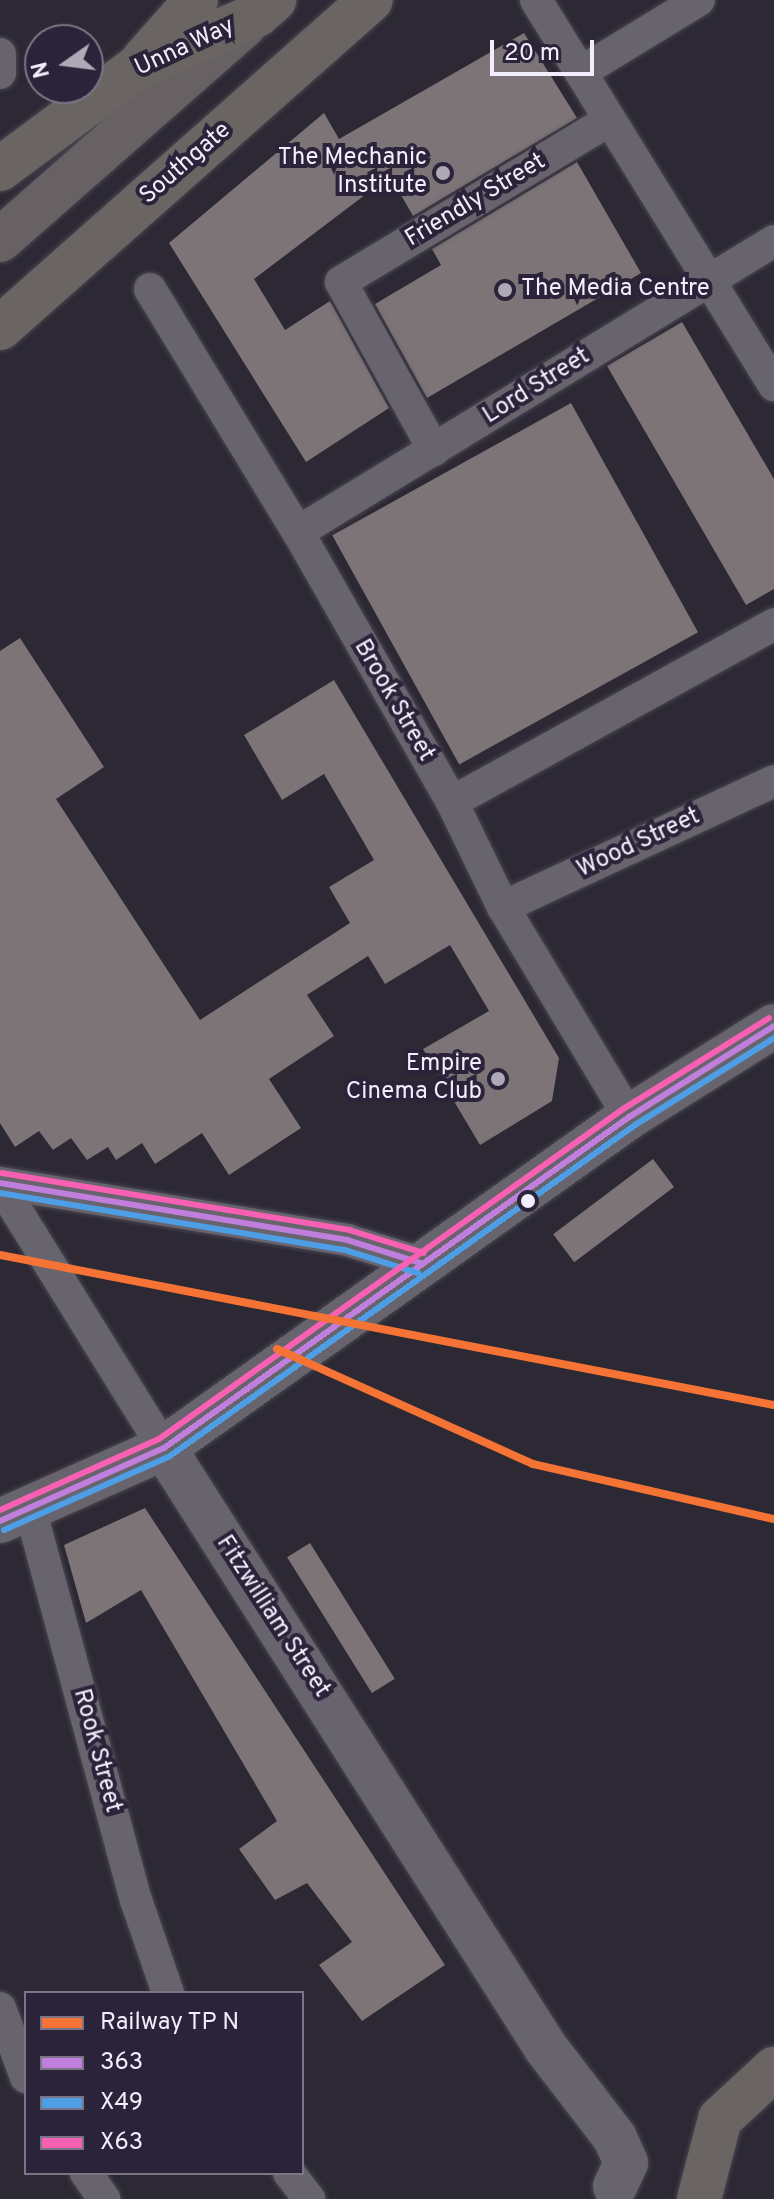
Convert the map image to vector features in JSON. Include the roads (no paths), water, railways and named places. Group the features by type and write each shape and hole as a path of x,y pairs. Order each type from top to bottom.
{"highway":[{"path":"136,68 196,0"},
{"name":"Southgate","path":"0,328 371,0"},
{"name":"Unna Way","path":"0,169 136,68 265,7"},
{"path":"699,2199 720,2119 774,2069"}],"main road":[{"path":"0,240 265,7"}],"street":[{"path":"536,0 712,280 774,386"},
{"path":"581,72 699,0"},
{"name":"Friendly Street","path":"434,450 341,282 610,120"},
{"name":"Lord Street","path":"298,532 774,241"},
{"name":"Brook Street","path":"150,289 298,532 371,665 452,802 503,907 629,1117"},
{"path":"452,802 774,624"},
{"name":"Wood Street","path":"503,907 774,781"},
{"path":"15,1514 164,1448 629,1117 774,1026"},
{"path":"0,1184 347,1240 421,1263"},
{"name":"Fitzwilliam Street","path":"0,1184 546,2048 612,2195"},
{"name":"Rook Street","path":"15,1514 167,1991"},
{"path":"0,2008 24,2072"},
{"path":"87,2175 104,2199"},
{"path":"291,2175 309,2199"}],"place":[{"name":"The Mechanic Institute","path":"443,173"},
{"name":"The Media Centre","path":"505,290"},
{"name":"Empire Cinema Club","path":"498,1079"}]}
